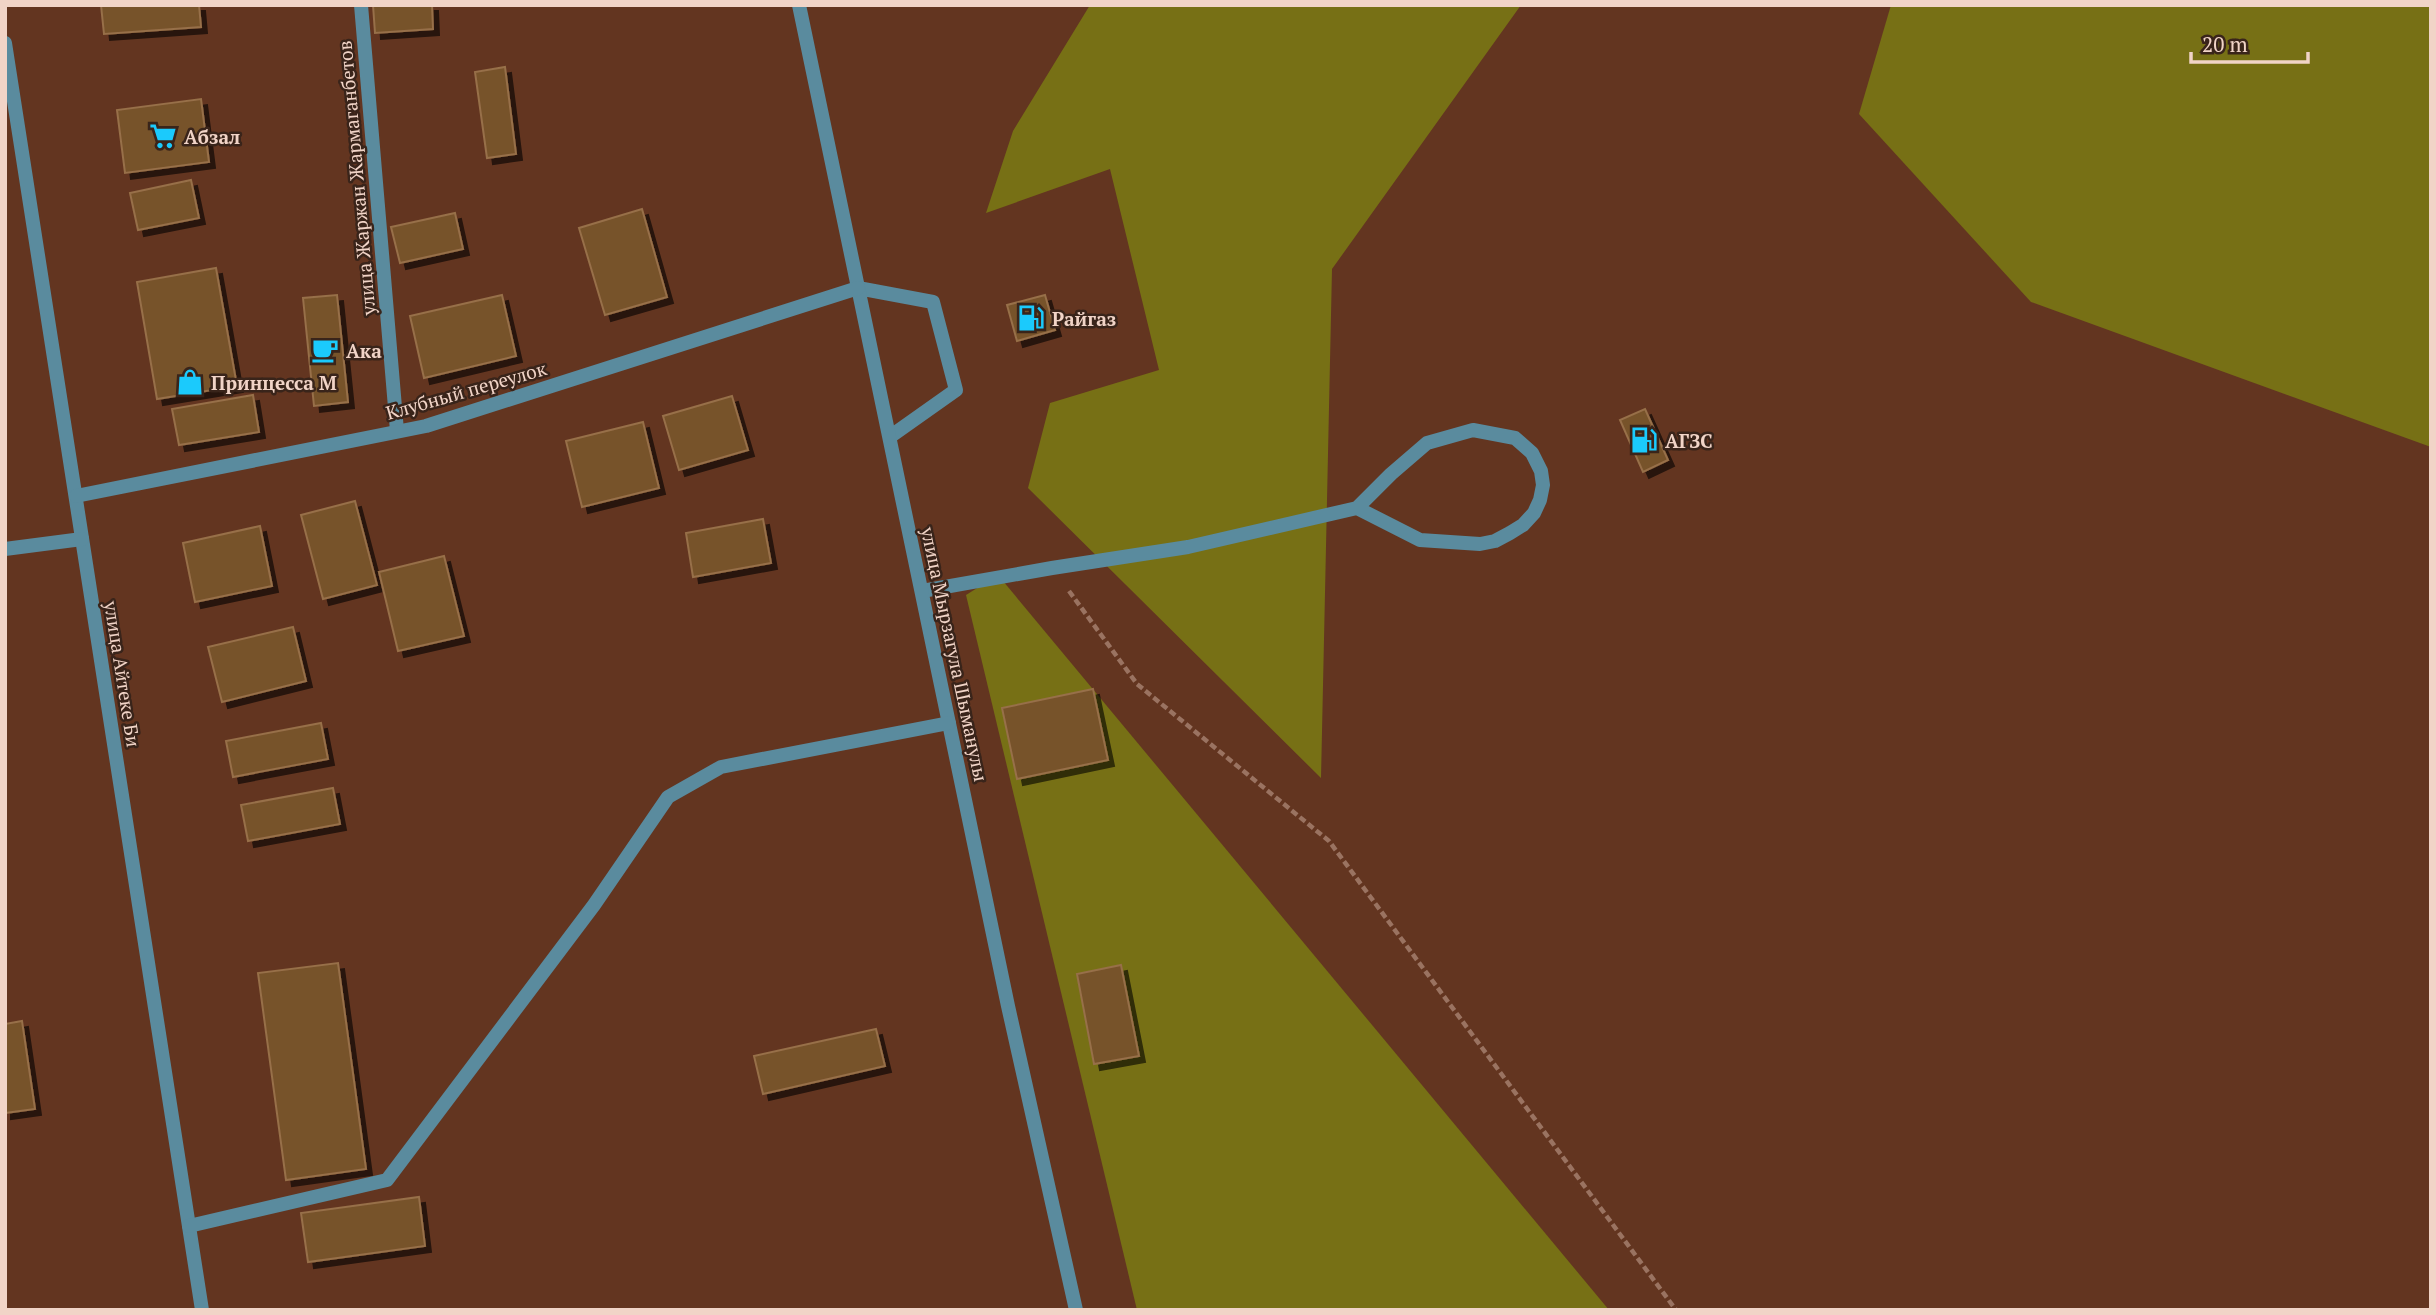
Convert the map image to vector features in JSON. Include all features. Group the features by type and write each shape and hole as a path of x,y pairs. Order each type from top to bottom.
{"street":[{"name":"улица Жаржан Жармаганбетов","path":"361,5 397,431"},
{"name":"улица Мырзагула Шыманулы","path":"799,5 1008,1006 1076,1310"},
{"name":"улица Айтеке Би","path":"5,43 202,1310"},
{"name":"Клубный переулок","path":"76,496 426,426 858,288"},
{"path":"858,288 933,302 956,390 891,436"},
{"path":"922,592 1052,568 1188,548 1357,508 1427,443 1473,430 1515,438 1532,453 1541,471 1543,485 1534,513 1523,525 1495,541 1480,544 1420,540 1357,508"},
{"path":"5,549 82,539"},
{"path":"189,1226 387,1180 594,905 667,797 721,767 949,723"}],"path":[{"path":"1052,568 1138,684 1329,841 1676,1310"}],"shaded area":[{"path":"1090,5 1521,5 1332,269 1321,778 1028,488 1050,403 1159,370 1110,169 986,213 1013,131"},
{"path":"1891,5 2431,5 2431,447 2031,302 1859,114"},
{"path":"998,575 1609,1310 1137,1310 966,595"}],"building":[{"path":"101,5 199,5 201,27 104,34"},
{"path":"373,5 432,5 433,29 375,33"},
{"path":"505,67 516,154 487,158 475,72"},
{"name":"Абзал","path":"201,99 209,162 125,173 117,110"},
{"path":"191,180 199,218 138,230 130,193"},
{"path":"642,209 667,297 605,315 579,228"},
{"path":"455,213 463,249 400,263 391,227"},
{"path":"216,268 237,386 157,399 137,282"},
{"name":"Ака","path":"337,295 348,402 314,406 303,298"},
{"path":"502,295 516,356 424,378 410,316"},
{"name":"Райгаз","path":"1045,295 1055,330 1017,341 1007,305"},
{"path":"253,395 259,432 179,445 172,409"},
{"path":"732,396 748,450 679,470 663,416"},
{"name":"АГЗС","path":"1645,409 1668,460 1643,472 1620,420"},
{"path":"643,422 659,488 582,507 566,441"},
{"path":"355,501 377,585 323,599 301,515"},
{"path":"763,519 771,563 693,577 686,533"},
{"path":"260,526 272,586 195,602 183,543"},
{"path":"444,556 464,636 398,651 379,572"},
{"path":"293,627 306,681 222,702 208,647"},
{"path":"1093,689 1108,760 1017,779 1002,708"},
{"path":"321,723 328,759 233,777 226,741"},
{"path":"333,788 340,824 248,841 241,805"},
{"path":"338,963 366,1169 286,1180 258,973"},
{"path":"1121,965 1139,1056 1094,1064 1077,974"},
{"path":"22,1021 35,1109 5,1113 5,1024"},
{"path":"876,1029 885,1066 763,1094 754,1056"},
{"path":"419,1197 425,1246 308,1262 301,1213"}],"place":[{"name":"Абзал","path":"163,136"},
{"name":"Райгаз","path":"1031,318"},
{"name":"Ака","path":"325,350"},
{"name":"Принцесса М","path":"190,382"},
{"name":"АГЗС","path":"1644,440"}]}
